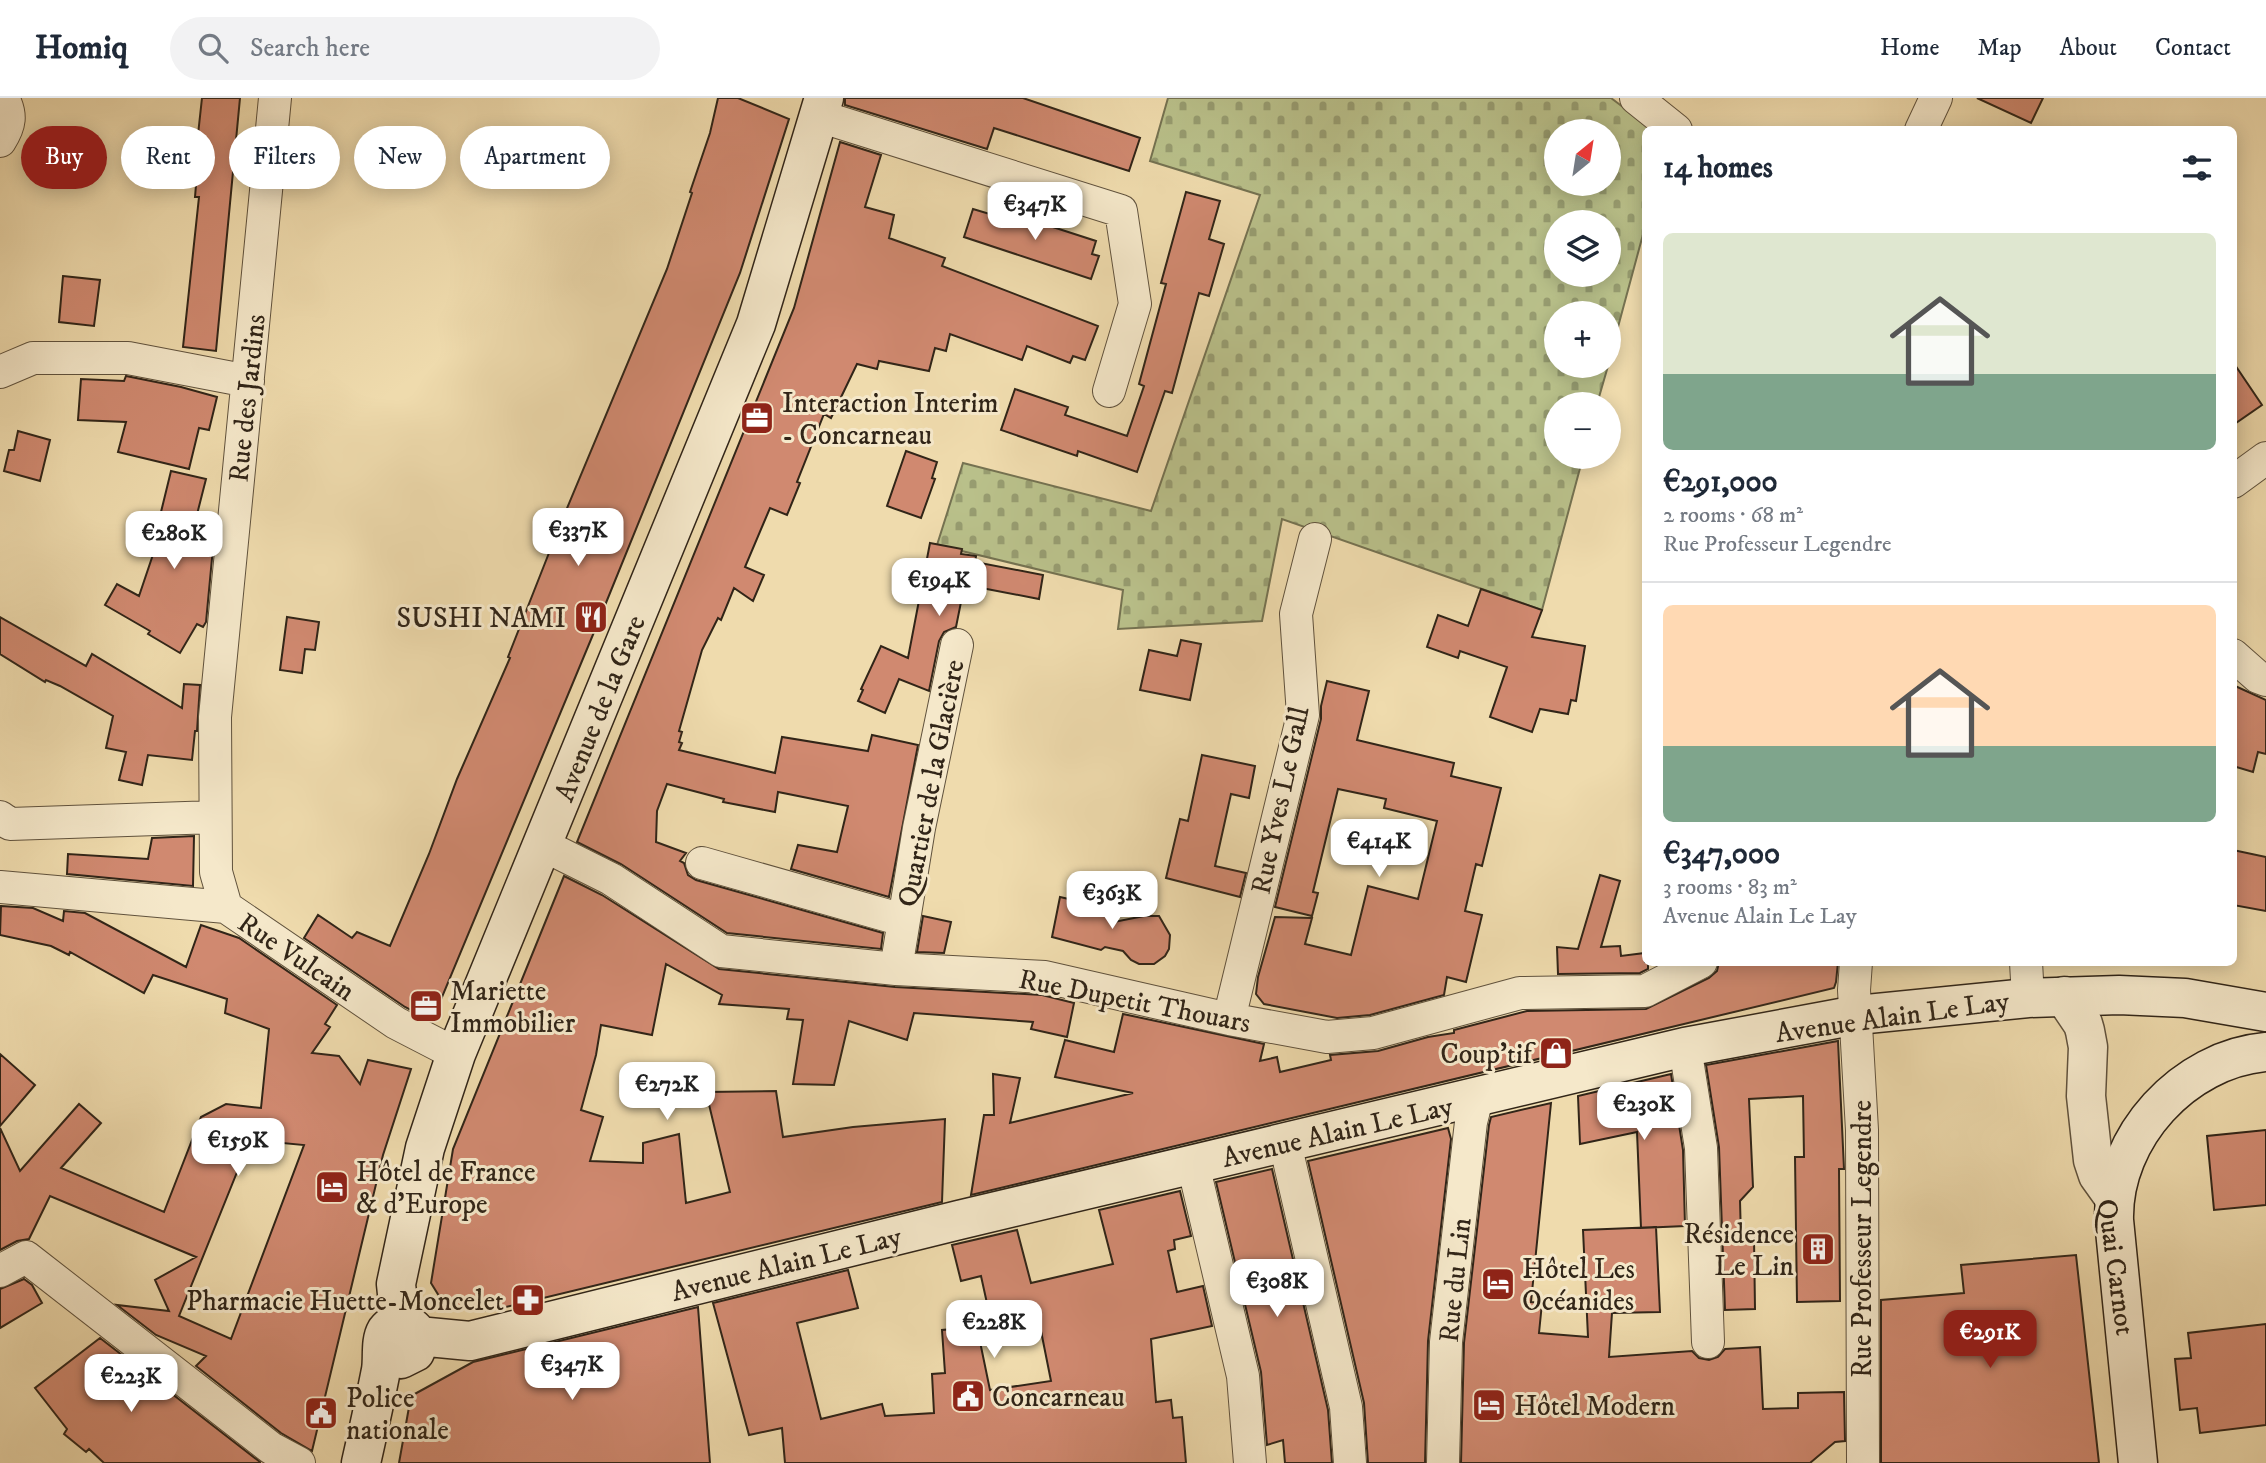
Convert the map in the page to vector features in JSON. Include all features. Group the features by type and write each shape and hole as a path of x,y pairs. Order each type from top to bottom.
{"main road":[{"name":"Avenue de la Gare","path":"379,1463 402,1340 396,1284 425,1149 456,1054 757,324 822,107"},
{"name":"Avenue Alain Le Lay","path":"402,1340 470,1341 1685,1047 1857,1015 2039,986 2119,995 2171,997 2266,1012"},
{"name":"Quai Carnot","path":"2039,986 2083,1024 2085,1031 2088,1047 2086,1096 2092,1160 2098,1175 2113,1196 2138,1463"},
{"path":"2113,1196 2120,1172 2134,1144 2155,1111 2173,1091 2219,1063 2248,1054 2266,1052"},
{"name":"Avenue de la Gare","path":"361,1463 381,1367 402,1340"}],"street":[{"path":"0,141 8,130 10,118 2,98"},
{"name":"Rue des Jardins","path":"226,907 216,872 215,718 275,98"},
{"path":"1636,98 1671,126"},
{"path":"1923,126 1936,98"},
{"path":"822,107 1121,211 1135,304 1109,391"},
{"path":"0,372 33,358 128,358 248,381"},
{"path":"2237,479 2266,458"},
{"name":"Rue Yves Le Gall","path":"1228,1019 1303,715 1296,614 1315,539"},
{"name":"Quartier de la Glacière","path":"897,969 923,804 957,645"},
{"path":"2237,658 2266,680"},
{"path":"0,817 10,824 215,817"},
{"name":"Rue Dupetit Thouars","path":"543,845 611,879 721,951 897,969 1045,978 1228,1019 1327,1037 1373,1033 1520,993 1645,991 1692,966"},
{"name":"Quartier de la Glacière","path":"702,863 903,920"},
{"name":"Rue Vulcain","path":"0,887 226,907 396,1023 456,1054"},
{"name":"Rue Professeur Legendre","path":"1856,966 1854,990 1862,1130 1863,1463"},
{"path":"1685,1047 1701,1149 1708,1342"},
{"name":"Rue du Lin","path":"1443,1463 1446,1342 1471,1122 1477,1098"},
{"path":"1285,1143 1346,1407 1350,1463"},
{"path":"1193,1164 1243,1376 1250,1463"},
{"path":"0,1271 26,1257 271,1448 299,1463"}],"green space":[{"path":"1168,98 1611,98 1648,126 1642,126 1642,238 1621,316 1621,301 1544,301 1544,378 1605,378 1600,392 1544,392 1544,469 1580,469 1542,610 1282,519 1262,621 1118,629 1123,590 937,545 963,463 1151,511 1260,195 1150,161"}],"building":[{"path":"202,98 240,98 237,126 229,126 229,189 231,189 216,351 183,347 199,197 195,197 196,189 215,189 215,126 199,126"},
{"path":"718,98 738,98 789,119 740,273 432,1021 405,1007 304,938 318,915 352,938 357,932 390,946 667,269 710,133"},
{"path":"845,98 1023,98 1140,138 1129,171 994,128 987,149 845,105"},
{"path":"1977,98 2043,98 2031,123"},
{"path":"840,142 881,155 865,207 894,215 889,238 945,258 942,266 1098,326 1085,360 1073,356 1070,363 1027,346 1022,360 950,334 946,351 935,348 929,371 879,361 877,369 857,364 831,418 824,414 787,515 770,508 745,567 764,575 753,601 734,588 721,620 718,618 702,650 679,731 682,732 679,742 682,743 679,750 775,773 782,737 868,751 872,735 918,745 889,897 791,869 798,845 837,852 848,806 778,792 775,812 723,802 724,799 667,784 657,811 656,842 686,853 680,861 684,863 688,875 696,880 883,933 881,949 727,933 621,864 577,842 794,308"},
{"path":"1186,192 1220,201 1209,239 1224,244 1209,296 1199,293 1172,393 1165,391 1137,472 1078,451 1077,456 1001,430 1015,389 1068,407 1065,415 1127,436 1144,386 1139,384 1166,284 1161,283"},
{"path":"973,209 1023,224 1025,218 1096,241 1092,254 1099,256 1091,279 964,237"},
{"path":"63,276 100,280 94,326 59,322"},
{"path":"2237,368 2262,405 2237,422"},
{"path":"126,376 217,397 209,430 199,428 189,469 118,452 126,422 78,420 81,379 124,381"},
{"path":"18,431 50,440 40,481 4,471 9,450 14,450"},
{"path":"906,451 937,462 932,478 935,479 921,518 887,506"},
{"path":"171,471 206,479 192,534 214,537 206,622 203,627 197,624 180,653 148,634 150,631 105,605 117,584 139,596 167,513 161,512"},
{"path":"930,543 962,549 961,554 976,556 975,562 1043,575 1039,599 971,586 969,598 962,597 956,627 944,632 939,641 929,691 899,679 885,713 858,701 863,690 861,689 881,646 908,658"},
{"path":"1481,589 1542,610 1532,637 1585,646 1576,701 1571,700 1568,714 1540,709 1532,732 1490,717 1507,667 1460,651 1458,658 1427,647 1438,615 1468,626"},
{"path":"0,617 86,666 92,654 182,708 184,684 200,685 192,760 148,755 142,785 119,780 126,752 106,748 113,716 60,686 46,680 45,682 0,654"},
{"path":"287,617 319,622 315,650 305,649 302,673 280,670"},
{"path":"1181,640 1201,644 1190,700 1140,690 1149,650 1177,656"},
{"path":"1327,681 1369,691 1357,740 1454,763 1451,776 1501,788 1482,866 1476,864 1465,911 1482,915 1466,982 1447,977 1444,995 1370,1015 1337,1018 1264,1004 1256,994 1258,977 1275,917 1312,918 1305,944 1351,955 1368,886 1418,899 1437,821 1384,808 1386,799 1338,789 1313,892 1318,893 1312,916 1275,907 1321,719"},
{"path":"2237,687 2266,700 2266,754 2258,752 2253,772 2237,767"},
{"path":"1202,755 1255,766 1249,798 1231,794 1215,866 1246,873 1240,897 1166,878 1180,819 1188,821"},
{"path":"194,836 193,886 67,874 68,854 148,859 152,838"},
{"path":"2237,851 2266,857 2266,911 2237,906"},
{"path":"1600,875 1620,881 1601,947 1620,946 1621,956 1642,953 1642,966 1648,966 1648,969 1640,973 1558,974 1557,947 1578,949"},
{"path":"564,876 602,895 719,969 895,987 1042,995 1074,1003 1067,1037 1031,1029 1033,1022 914,1013 907,1040 849,1021 834,1085 793,1084 803,1020 787,1019 789,1009 719,1004 722,995 666,964 652,1035 601,1025 581,1110 603,1117 590,1161 643,1163 643,1143 679,1134 686,1203 730,1192 706,1092 776,1091 783,1137 853,1127 945,1119 942,1202 489,1311 444,1304 431,1283 453,1149"},
{"path":"1060,897 1117,910 1114,922 1159,916 1170,935 1169,949 1165,956 1154,964 1139,964 1123,951 1105,947 1101,950 1052,937"},
{"path":"1,906 33,908 63,921 64,911 85,913 186,967 201,925 239,938 337,1005 325,1024 330,1027 312,1053 339,1056 360,1084 368,1060 411,1069 383,1155 312,1451 281,1433 196,1366 206,1356 156,1335 117,1305 169,1311 155,1280 196,1257 50,1196 29,1239 17,1241 0,1250 0,1128 20,1171 79,1104 101,1123 61,1168 164,1212 201,1117 226,1104 261,1108 269,1029 225,1013 227,999 153,975 144,993 70,952 69,955 51,946 0,935","holes":["250,1140 304,1145 231,1339 179,1316"]},
{"path":"923,916 951,922 944,953 917,952"},
{"path":"1718,966 1838,966 1834,988 971,1195 984,1115 994,1115 993,1074 1020,1078 1010,1123 1133,1093 1055,1077 1065,1040 1114,1052 1123,1014 1264,1044 1260,1061 1277,1057 1280,1072 1331,1060 1330,1055 1378,1051 1454,1033 1454,1030 1527,1011 1646,1009 1709,978 1717,971"},
{"path":"1838,1041 1844,1169 1839,1169 1840,1301 1797,1302 1795,1157 1804,1157 1803,1096 1749,1099 1753,1187 1740,1201 1741,1238 1754,1238 1755,1309 1725,1310 1719,1147 1706,1065"},
{"path":"0,1054 35,1085 0,1126"},
{"path":"1671,1074 1683,1150 1685,1226 1641,1228 1637,1132 1580,1144 1578,1096"},
{"path":"1551,1103 1531,1302 1542,1303 1539,1333 1588,1337 1583,1230 1656,1227 1660,1312 1612,1313 1609,1357 1692,1351 1699,1358 1709,1360 1718,1357 1725,1349 1760,1347 1763,1409 1798,1408 1798,1393 1844,1392 1845,1441 1835,1442 1810,1463 1461,1463 1464,1343 1491,1117"},
{"path":"1448,1128 1451,1139 1428,1341 1425,1463 1368,1463 1364,1403 1308,1161"},
{"path":"2266,1130 2266,1205 2214,1210 2207,1136"},
{"path":"1272,1169 1328,1410 1332,1463 1285,1463 1283,1440 1267,1445 1261,1372 1216,1182"},
{"path":"1180,1191 1191,1236 1174,1240 1175,1249 1168,1251 1177,1292 1203,1286 1212,1326 1151,1339 1156,1402 1171,1400 1173,1418 1182,1417 1186,1463 785,1463 782,1428 749,1435 713,1303 848,1270 858,1308 797,1323 821,1419 882,1404 885,1416 934,1413 932,1374 945,1373 942,1330 977,1327 990,1390 1051,1381 1036,1306 990,1317 981,1276 961,1281 952,1245 1017,1230 1031,1283 1113,1264 1099,1210"},
{"path":"2076,1255 2099,1463 1881,1463 1881,1300 1964,1293 1961,1265"},
{"path":"24,1279 32,1285 42,1303 0,1328 0,1289"},
{"path":"698,1307 710,1463 399,1463 411,1396 473,1362"},
{"path":"2266,1324 2266,1425 2200,1433 2197,1408 2180,1410 2175,1359 2191,1358 2188,1333"},
{"path":"100,1338 260,1463 104,1463 89,1449 86,1452 64,1434 67,1429 35,1388"}],"place":[{"name":"Interaction Interim - Concarneau","path":"757,418"},
{"name":"SUSHI NAMI","path":"591,617"},
{"name":"Mariette Immobilier","path":"426,1006"},
{"name":"Coup'tif","path":"1556,1053"},
{"name":"Hôtel de France & d'Europe","path":"332,1187"},
{"name":"Résidence Le Lin","path":"1818,1249"},
{"name":"Hôtel Les Océanides","path":"1498,1284"},
{"name":"Pharmacie Huette-Moncelet","path":"528,1300"},
{"name":"Concarneau","path":"968,1396"},
{"name":"Hôtel Modern","path":"1489,1405"},
{"name":"Police nationale","path":"321,1413"}]}
